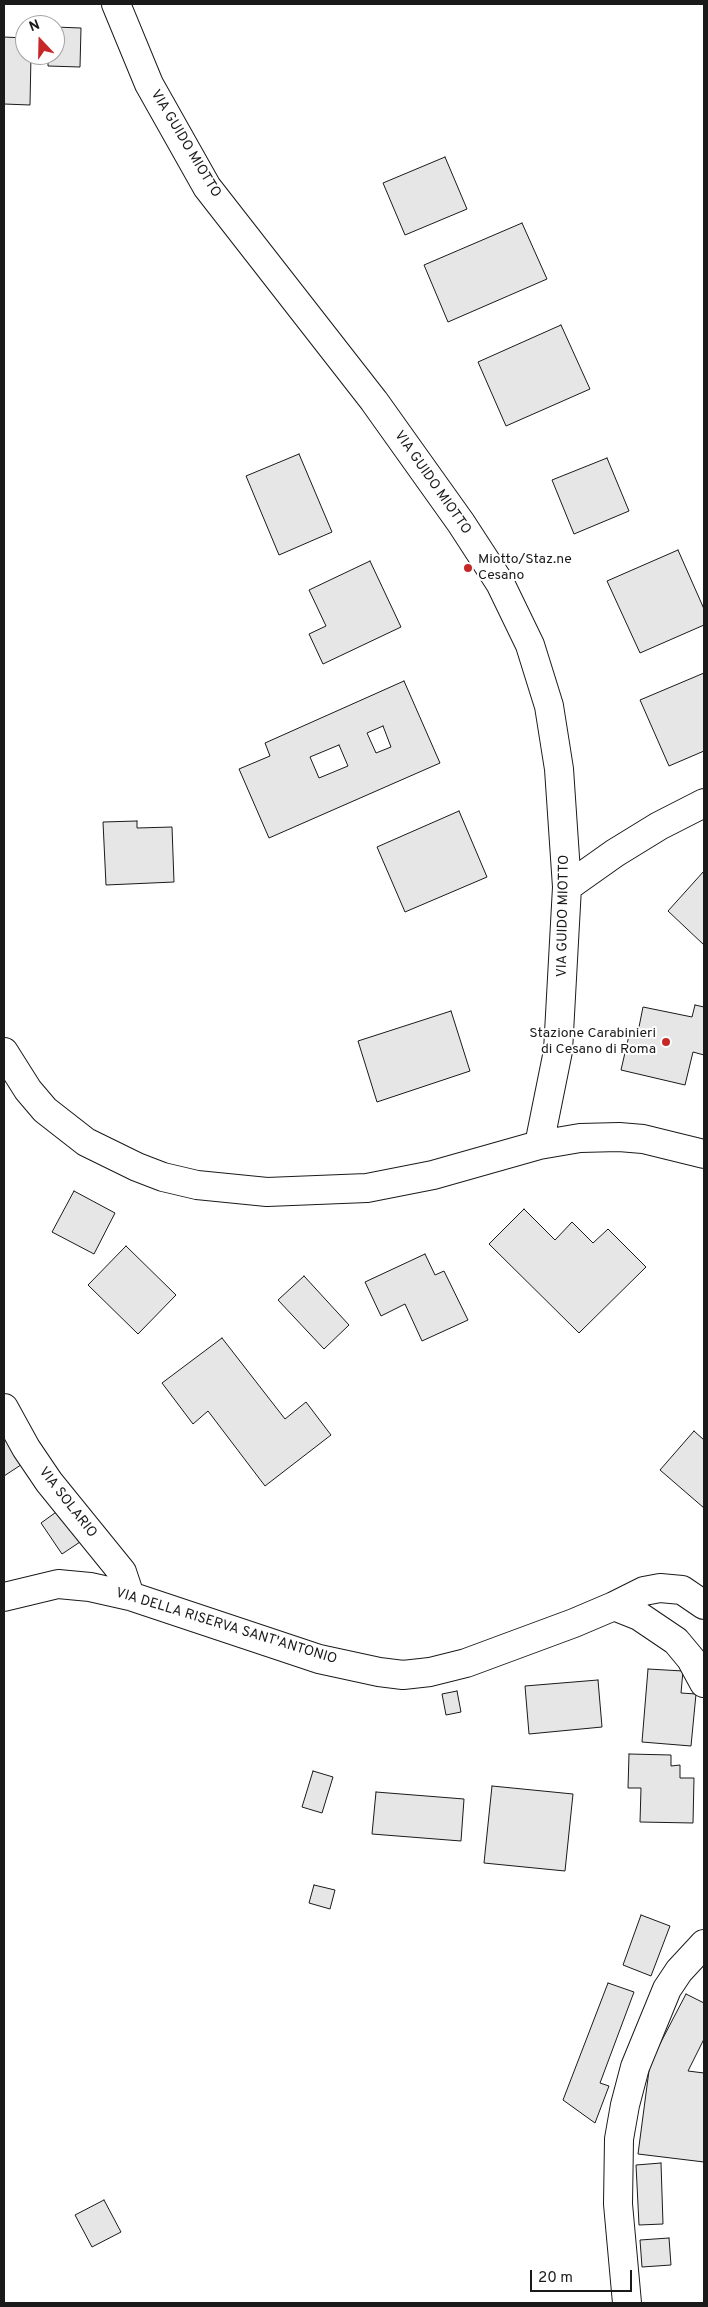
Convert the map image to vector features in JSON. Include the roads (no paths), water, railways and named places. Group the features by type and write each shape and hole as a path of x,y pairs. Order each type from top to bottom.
{"street":[{"name":"VIA GUIDO MIOTTO","path":"116,4 149,84 207,187 374,401 461,523 500,583 517,614 530,645 549,706 559,769 567,887 558,1051 539,1145"},
{"path":"567,887 631,843 704,804"},
{"path":"4,1052 28,1090 45,1110 86,1142 137,1168 163,1177 197,1185 267,1192 367,1188 441,1173 539,1145 580,1138 619,1137 664,1143 704,1154"},
{"name":"VIA SOLARIO","path":"4,1408 26,1448 49,1482 122,1572 130,1596"},
{"name":"VIA DELLA RISERVA SANT'ANTONIO","path":"4,1597 47,1586 63,1584 84,1586 130,1596 319,1659 378,1672 403,1675 430,1672 466,1663 574,1623 644,1591 660,1588 682,1590 704,1605"},
{"path":"614,1606 639,1616 676,1642 691,1660 704,1683"},
{"path":"627,2303 618,2204 619,2139 625,2105 635,2067 667,1989 679,1971 704,1944"}],"place":[{"name":"Miotto/Staz.ne Cesano","path":"468,568"},
{"name":"Stazione Carabinieri di Cesano di Roma","path":"666,1042"}]}
